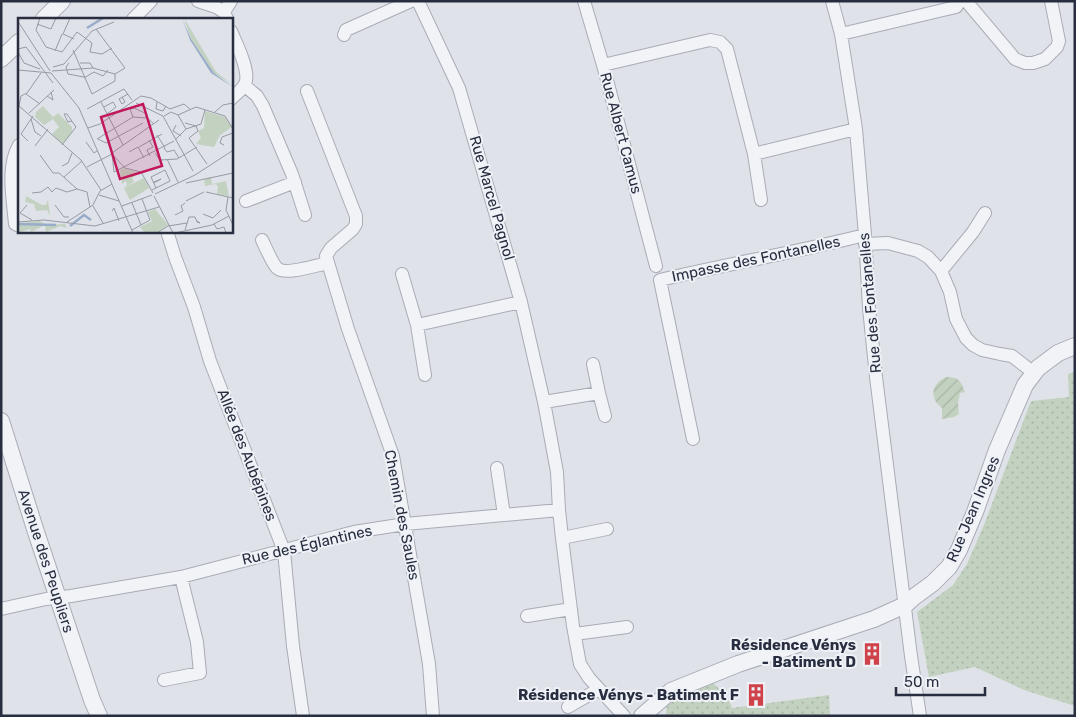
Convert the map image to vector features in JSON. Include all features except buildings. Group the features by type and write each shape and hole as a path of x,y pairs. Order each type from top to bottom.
{"street":[{"path":"45,18 62,1"},
{"path":"134,18 151,1"},
{"path":"198,1 227,11"},
{"path":"344,35 346,30 412,1"},
{"name":"Rue Marcel Pagnol","path":"418,1 459,88 521,302 544,402 557,472 562,538 580,664 589,678 624,716"},
{"name":"Rue Albert Camus","path":"584,1 603,65 656,266"},
{"name":"Rue des Fontanelles","path":"832,1 841,34 856,129 876,377 920,716"},
{"path":"841,34 956,7 960,1"},
{"path":"966,1 1015,59 1025,63 1033,63 1045,59 1057,47 1060,41 1051,1"},
{"path":"232,34 247,71 245,86 232,98"},
{"path":"603,65 710,40 720,42 727,49 754,154 761,200"},
{"path":"1,59 18,43"},
{"path":"245,86 257,96 263,106 295,182 305,215"},
{"path":"262,240 276,268 281,271 295,270 328,263 326,256 331,248 353,229 356,224 356,216 308,91"},
{"path":"754,154 856,129"},
{"path":"18,148 11,168 15,224 18,226"},
{"path":"246,201 295,182"},
{"path":"942,271 973,232 985,213"},
{"name":"Allée des Aubépines","path":"167,232 174,257 194,307 210,361 284,551 293,646 303,716"},
{"path":"865,239 918,251 928,257 942,271 950,292 956,320 966,338 982,350 1012,356 1034,373"},
{"name":"Impasse des Fontanelles","path":"693,439 660,280 727,264 865,239"},
{"name":"Chemin des Saules","path":"328,263 348,329 393,456 429,664 433,716"},
{"path":"402,274 417,325 425,376"},
{"path":"417,325 521,302"},
{"name":"Rue Jean Ingres","path":"642,716 671,692 738,664 874,619 906,605 933,583 949,567 959,550 997,450 1024,386 1038,368 1058,353 1075,346"},
{"path":"593,364 606,416"},
{"path":"544,402 599,393"},
{"name":"Avenue des Peupliers","path":"1,421 93,708 99,716"},
{"path":"497,468 504,515"},
{"name":"Rue des Églantines","path":"1,610 46,599 181,577 354,532 405,524 559,510"},
{"path":"562,538 608,529"},
{"path":"164,680 200,673 197,642 181,577"},
{"path":"528,616 571,610"},
{"path":"575,634 627,626"},
{"path":"568,707 599,689"}],"green space":[{"path":"1075,372 1075,706 1024,690 975,667 929,677 917,612 953,585 967,564 984,525 1031,401 1069,397 1068,374"},
{"path":"946,377 959,380 965,392 960,393 958,403 959,414 942,419 942,408 935,400 934,391 937,383"},
{"path":"710,680 726,696 732,708 829,695 830,716 666,716 667,703 685,690"}],"place":[{"name":"Résidence Vénys - Batiment D","path":"872,654"},
{"name":"Résidence Vénys - Batiment F","path":"756,695"}]}
